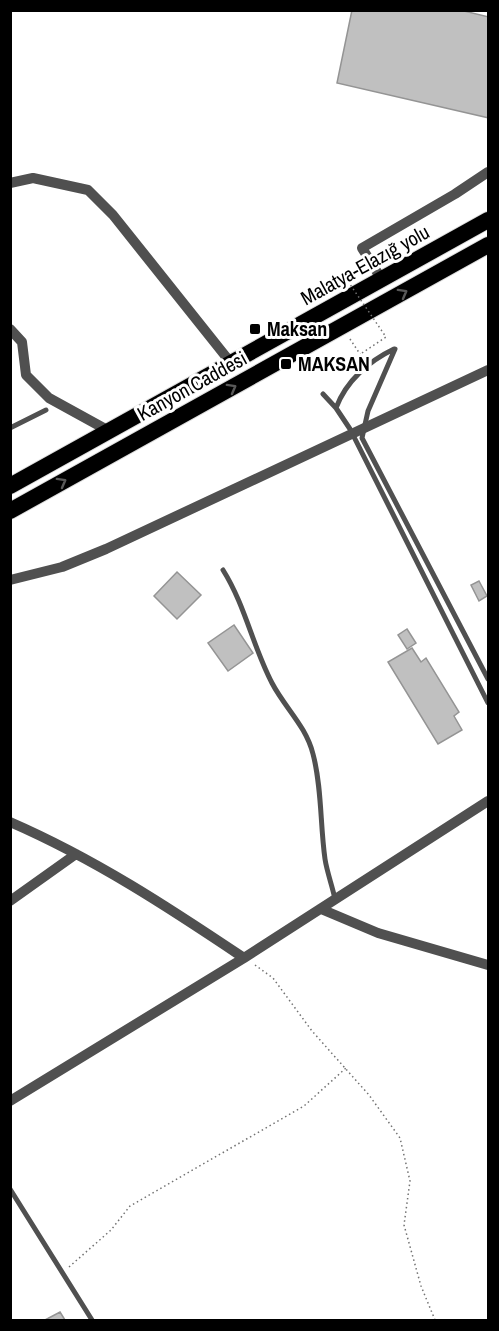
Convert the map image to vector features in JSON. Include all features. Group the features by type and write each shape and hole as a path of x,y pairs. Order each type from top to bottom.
{"highway":[{"name":"Malatya-Elazığ yolu","path":"10,486 489,220"},
{"name":"Kanyon Caddesi","path":"10,511 489,245"}],"street":[{"path":"382,280 362,248 489,172"},
{"path":"10,183 33,178 88,190 113,214 231,363"},
{"path":"10,329 22,342 26,375 49,398 109,430"},
{"path":"10,580 62,567 106,549 489,370"},
{"path":"10,1101 244,958 489,801"},
{"path":"10,822 123,878 244,958"},
{"path":"10,901 76,854"},
{"path":"321,909 378,933 489,965"}],"lane":[{"path":"336,408 346,388 368,365 394,349 368,411 362,438 489,679"},
{"path":"323,394 350,429 489,703"},
{"path":"10,428 46,410"},
{"path":"223,570 236,592 272,684 297,719 310,744 321,807 325,859 335,900"},
{"path":"10,1189 92,1320"}],"path":[{"path":"316,292 343,274 386,337 361,354"},
{"path":"342,326 368,365"},
{"path":"244,958 273,978 312,1031 369,1095 400,1138 410,1181 404,1224 421,1286 435,1320"},
{"path":"62,1274 111,1230 130,1206 304,1106 346,1068"}],"building":[{"path":"352,10 460,10 489,17 489,118 337,83"},
{"path":"177,572 201,595 177,619 154,596"},
{"path":"479,581 487,596 479,601 471,585"},
{"path":"234,625 253,653 228,671 208,643"},
{"path":"407,629 416,643 407,649 398,635"},
{"path":"412,648 421,662 426,658 459,712 454,716 462,730 438,744 388,662"},
{"path":"60,1312 65,1320 45,1320"}],"place":[{"name":"Maksan","path":"255,329"},
{"name":"MAKSAN","path":"286,364"}]}
